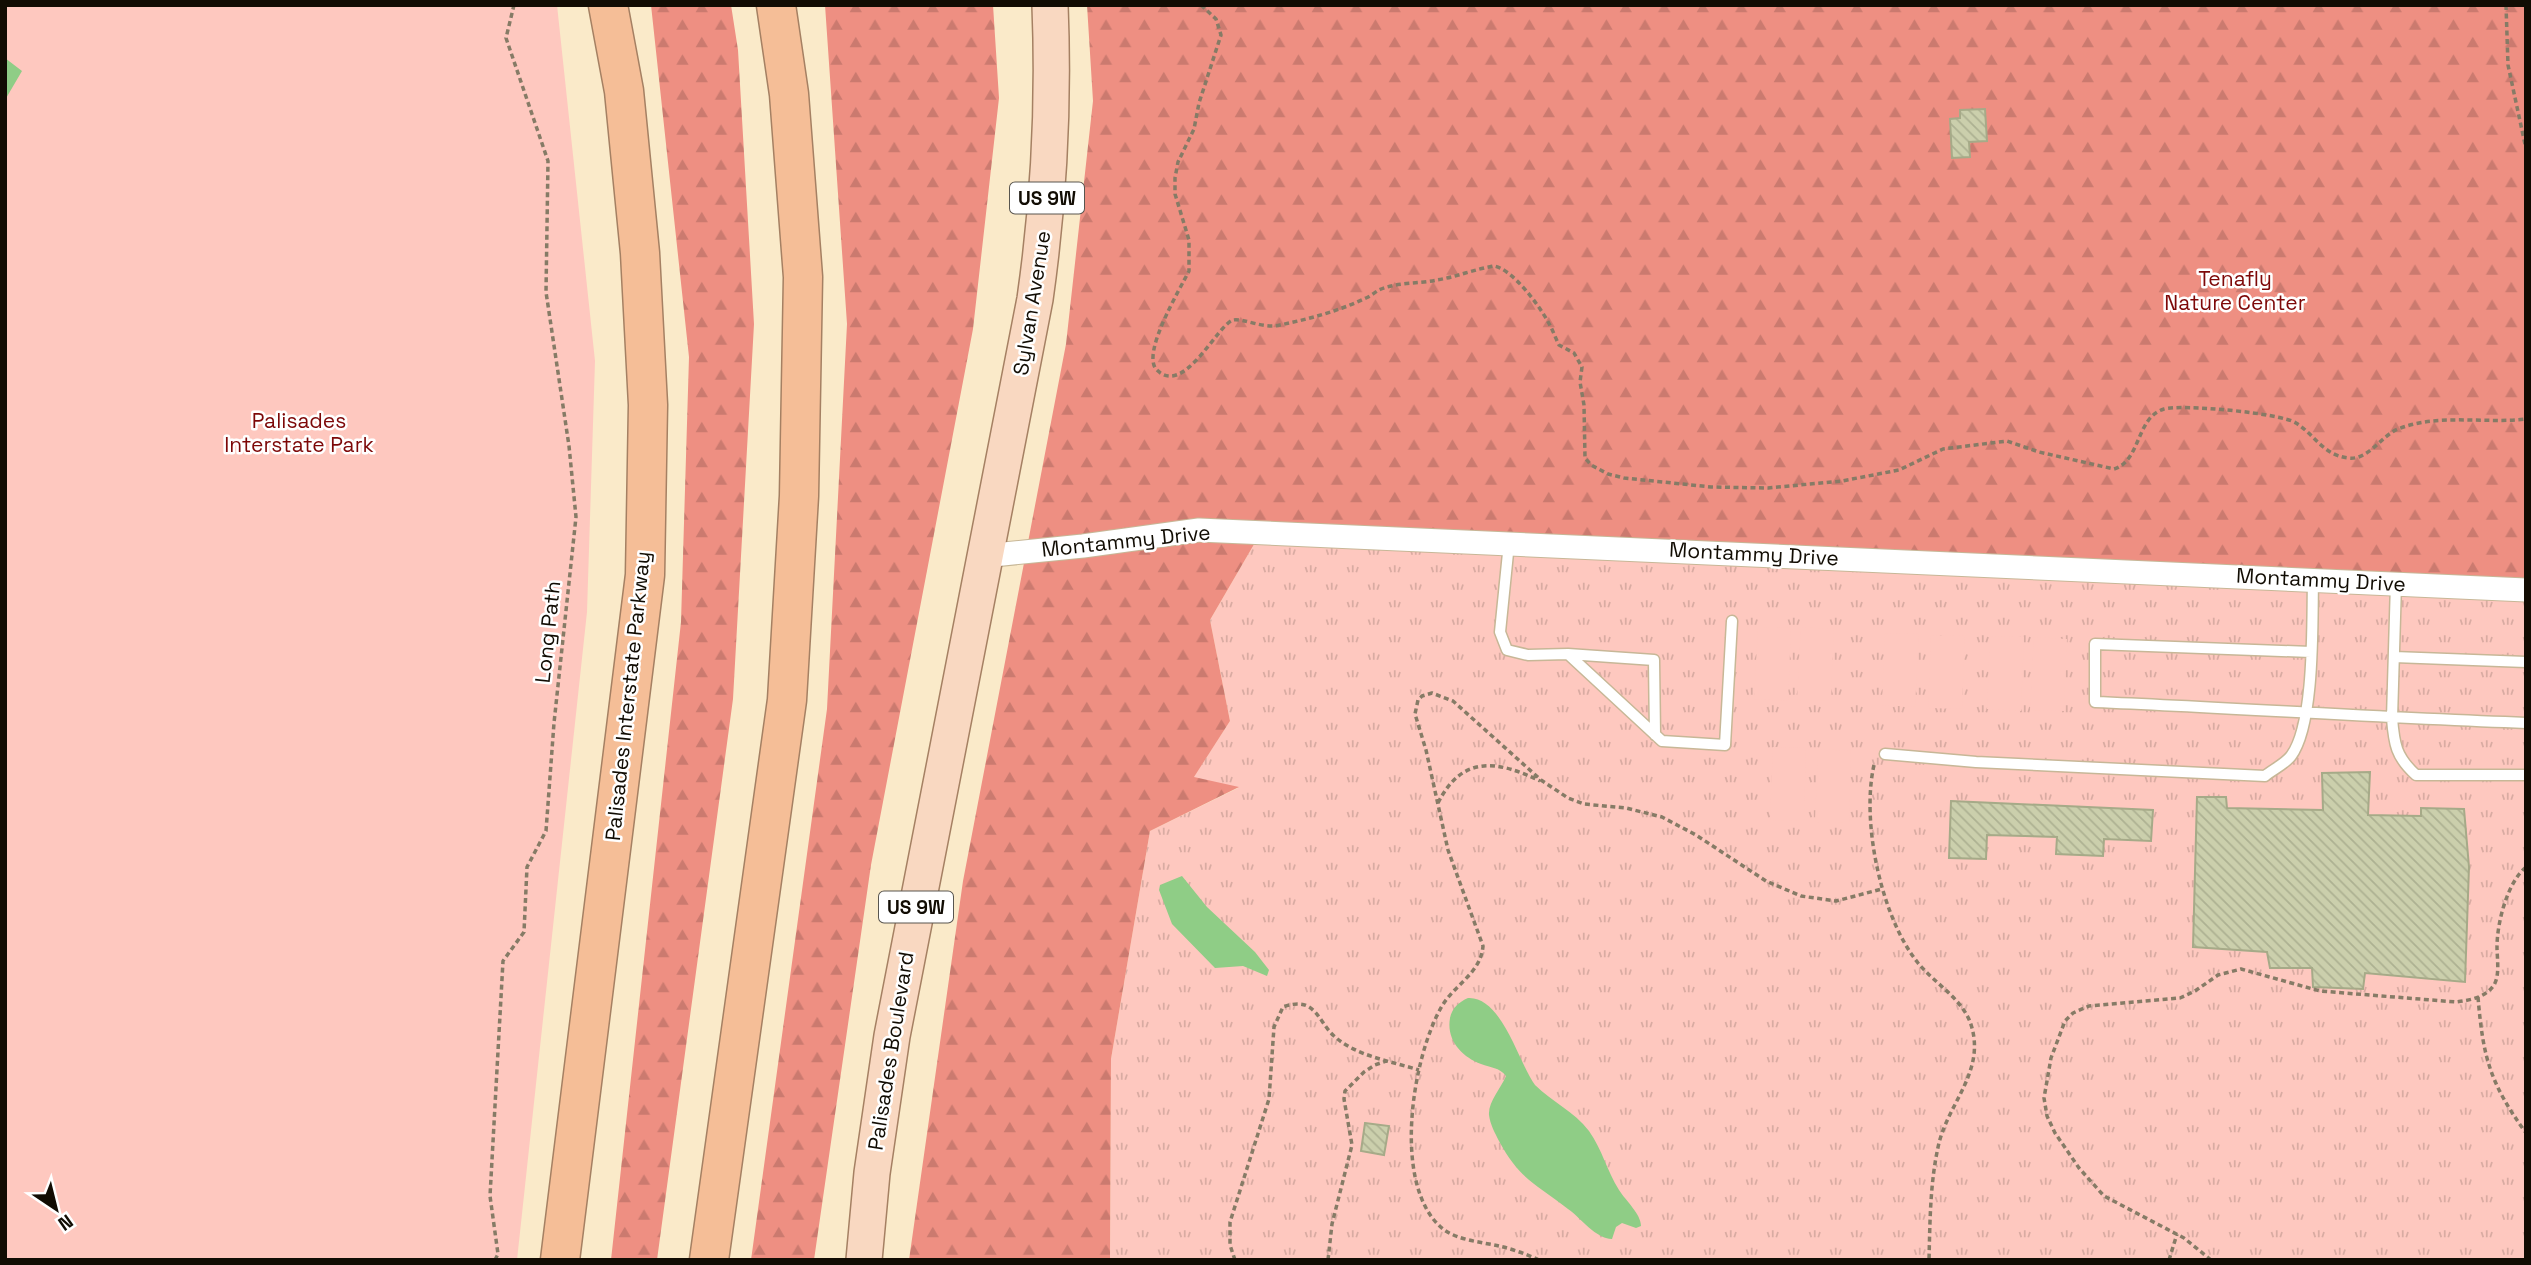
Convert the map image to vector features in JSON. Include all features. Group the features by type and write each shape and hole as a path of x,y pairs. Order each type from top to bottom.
{"highway":[{"name":"Palisades Interstate Parkway","path":"561,1260 645,575 648,405 640,253 624,91 608,5"},
{"path":"709,1260 787,700 799,496 803,277 789,94 776,5"}],"main road":[{"name":"Sylvan Avenue","path":"984,556 1025,356 1040,267 1051,137 1050,5"},
{"name":"Palisades Boulevard","path":"864,1260 874,1161 892,1036 984,556"}],"street":[{"name":"Montammy Drive","path":"984,556 1199,530 2526,590"}],"lane":[{"path":"1509,543 1500,632 1507,650 1528,655 1567,654 1654,660 1655,735"},
{"path":"1885,754 2264,776 2290,757 2306,723 2313,580"},
{"path":"2396,583 2392,718 2393,739 2401,762 2416,775 2526,775"},
{"path":"1567,654 1662,741 1725,745 1732,621"},
{"path":"2311,652 2095,644 2095,702 2526,723"},
{"path":"2394,657 2526,662"}],"path":[{"name":"Long Path","path":"495,1260 498,1254 490,1196 503,961 524,932 527,867 546,831 554,723 576,517 569,446 547,292 548,161 506,38 514,5"},
{"path":"1201,5 1216,19 1221,35 1199,103 1194,129 1177,168 1175,194 1189,240 1191,258 1189,271 1155,343 1154,365 1164,374 1176,374 1198,359 1221,329 1232,321 1276,326 1327,314 1381,289 1445,279 1494,266 1502,268 1520,285 1547,320 1559,345 1577,356 1581,367 1580,382 1584,405 1585,458 1591,465 1608,474 1625,478 1711,487 1768,488 1842,481 1899,470 1943,449 2007,441 2039,452 2114,469 2128,459 2139,435 2154,414 2163,409 2180,407 2281,417 2298,423 2325,448 2351,459 2376,446 2396,429 2413,425 2526,419"},
{"path":"2506,5 2508,65 2526,149"},
{"path":"1539,1260 1513,1250 1450,1234 1426,1208 1415,1180 1412,1127 1415,1085 1423,1051 1442,1006 1452,991 1475,969 1482,958 1483,946 1448,850 1415,714 1418,700 1432,693 1453,701 1548,785"},
{"path":"1885,754 1874,763 1869,785 1870,813 1882,889 1896,927 1907,947 1965,1012 1972,1028 1970,1077 1943,1127 1932,1183 1929,1260"},
{"path":"1438,803 1452,781 1462,773 1482,765 1504,765 1584,804 1626,808 1662,817 1696,835 1766,881 1801,896 1836,901 1882,889"},
{"path":"2211,1260 2177,1234 2104,1196 2079,1168 2055,1133 2047,1116 2044,1098 2051,1058 2065,1021 2073,1013 2089,1006 2180,998 2218,975 2241,968 2320,991 2456,1002 2478,997 2496,982 2499,920 2520,872 2526,867"},
{"path":"2478,997 2480,1026 2488,1067 2496,1089 2526,1133"},
{"path":"1235,1260 1229,1237 1230,1222 1269,1099 1274,1027 1283,1007 1297,1004 1308,1007 1335,1037 1360,1052 1419,1070"},
{"path":"1328,1260 1332,1224 1352,1145 1345,1091 1364,1072 1386,1060"},
{"path":"2169,1260 2177,1234"}],"green space":[{"name":"Palisades Interstate Park","path":"5,5 557,5 595,361 587,612 517,1260 5,1260"},
{"path":"651,5 731,5 738,50 754,324 733,699 657,1260 611,1260 681,622 689,357"},
{"path":"825,5 993,5 999,98 973,329 871,865 814,1260 751,1260 827,709 847,324"},
{"name":"Tenafly Nature Center","path":"1087,5 2526,5 2526,590 1260,534 1210,620 1230,721 1194,777 1239,787 1150,831 1111,1059 1110,1260 909,1260 963,881 1066,344 1093,101"},
{"path":"1260,534 2526,590 2526,1260 1110,1260 1111,1059 1150,831 1238,788 1193,778 1230,721 1210,620"},
{"path":"1758,627 1791,628 1788,701 1754,699"},
{"path":"1801,627 1834,629 1831,701 1797,700"},
{"path":"1885,633 1919,634 1915,707 1882,705"},
{"path":"1931,635 1965,636 1962,709 1928,708"},
{"path":"1990,636 2024,637 2021,711 1987,709"},
{"path":"2034,637 2067,639 2064,711 2030,710"},
{"path":"1773,747 1806,748 1804,821 1770,820"},
{"path":"1818,749 1851,751 1849,823 1815,822"}],"shaded area":[{"path":"5,58 22,71 5,100"},
{"path":"1182,876 1207,907 1255,952 1269,970 1267,976 1243,966 1215,968 1172,924 1159,890 1160,885"},
{"path":"1468,998 1480,1000 1491,1008 1508,1033 1535,1085 1577,1118 1589,1131 1619,1190 1639,1217 1641,1226 1636,1228 1622,1223 1616,1227 1612,1239 1600,1236 1529,1180 1514,1164 1499,1141 1489,1115 1493,1100 1506,1076 1498,1069 1468,1057 1457,1047 1450,1033 1452,1011"}],"building":[{"path":"1985,109 1987,141 1969,142 1970,157 1952,158 1950,119 1960,118 1960,110"},
{"path":"2370,772 2368,815 2421,816 2421,808 2464,809 2469,867 2465,982 2365,973 2363,989 2313,987 2312,968 2270,968 2267,952 2193,947 2197,797 2226,797 2227,808 2323,810 2322,773"},
{"path":"1951,801 2153,810 2151,841 2104,839 2103,856 2056,854 2057,837 1987,835 1986,859 1949,858"},
{"path":"1365,1123 1389,1126 1384,1155 1361,1151"}]}
